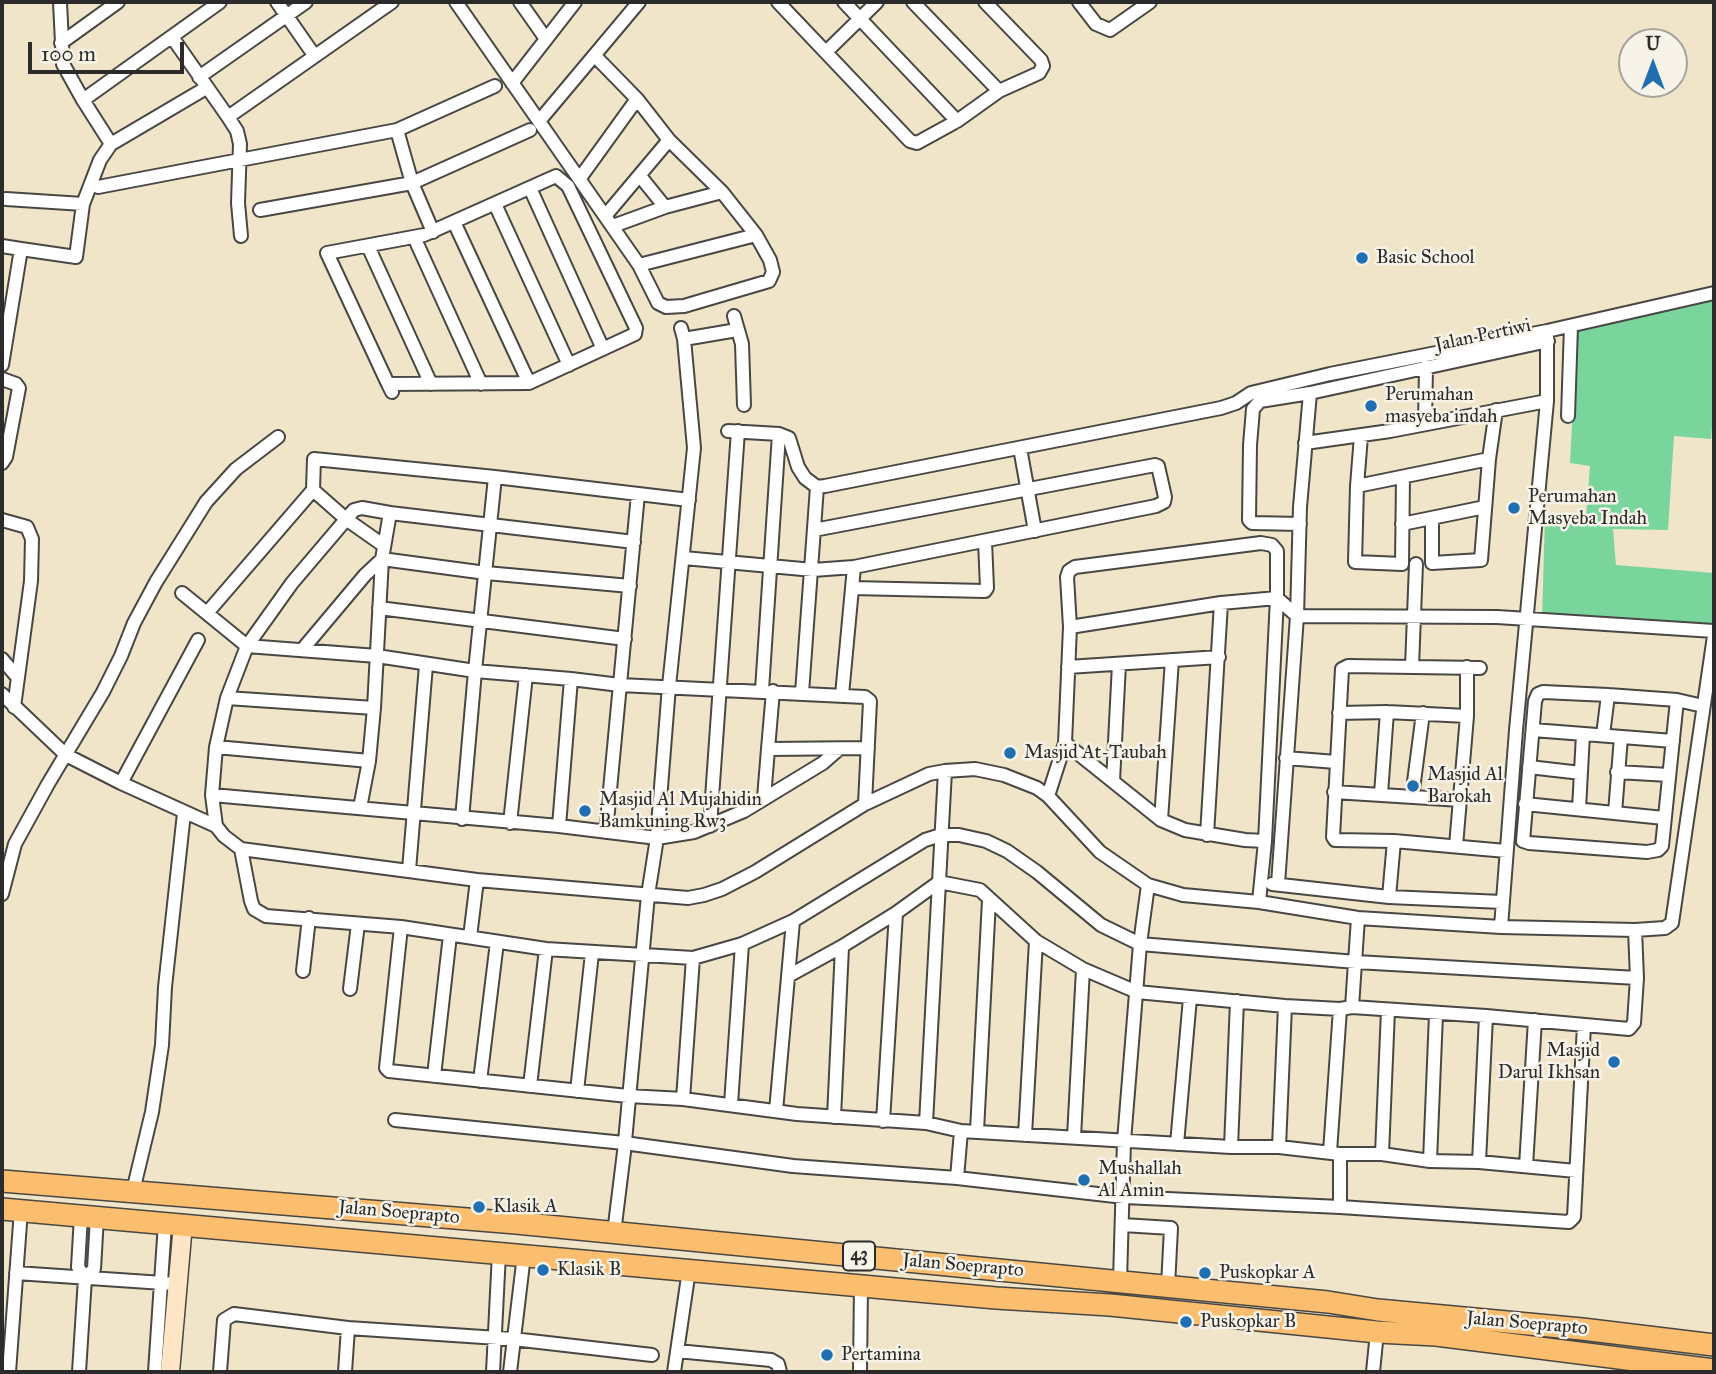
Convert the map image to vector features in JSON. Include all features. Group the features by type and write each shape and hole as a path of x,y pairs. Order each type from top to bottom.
{"highway":[{"name":"Jalan Soeprapto","path":"2,1181 614,1233 1168,1286 1436,1325 1674,1368 1714,1371"},
{"name":"Jalan Soeprapto","path":"11,1210 996,1298 1110,1305 1377,1332 1436,1325 1582,1329 1714,1345"}],"street":[{"path":"60,2 63,64 111,144"},
{"path":"61,43 118,2"},
{"path":"83,100 220,2"},
{"path":"277,2 314,55"},
{"path":"2,246 76,257 83,204 100,160 111,144 203,83 306,2"},
{"path":"228,117 392,2"},
{"path":"520,2 546,39"},
{"path":"512,83 575,2"},
{"path":"540,120 639,2"},
{"path":"778,2 912,142 922,141 957,121 999,92 1039,73 1043,66 1041,60 985,2"},
{"path":"844,2 957,121"},
{"path":"826,52 877,2"},
{"path":"913,2 999,92"},
{"path":"1079,2 1096,24 1110,30 1150,2"},
{"path":"459,3 639,265 658,303 666,307 684,306 769,281 773,272 770,260 756,235 722,192 669,140 637,99 596,56"},
{"path":"172,37 237,131 241,236"},
{"path":"98,187 397,130 495,86"},
{"path":"580,178 637,99"},
{"path":"397,130 412,183 433,232"},
{"path":"260,210 412,183 530,130"},
{"path":"609,220 669,140"},
{"path":"556,176 568,186 636,328 635,334 529,383 431,384 390,388 327,253 433,232 556,176"},
{"path":"640,177 666,207"},
{"path":"530,188 603,349"},
{"path":"609,220 722,192"},
{"path":"6,199 83,204"},
{"path":"495,204 569,365"},
{"path":"454,222 529,383"},
{"path":"639,265 756,235"},
{"path":"414,237 481,384"},
{"path":"368,246 431,384"},
{"path":"2,365 21,249"},
{"path":"710,826 729,563 733,431 779,434 791,439 798,467 805,478 817,487 1221,408 1236,403 1251,393 1330,374 1548,336 1571,326 1714,293"},
{"path":"734,316 742,344 744,405"},
{"path":"1568,416 1571,326"},
{"path":"614,1233 648,895 657,838 669,686 694,448 682,333 737,330"},
{"path":"1502,927 1506,850 1547,401 1548,336"},
{"name":"Jalan Pertiwi","path":"1300,524 1250,522 1250,445 1253,409 1260,401 1310,393 1426,367 1548,336"},
{"name":"Jalan Pertiwi","path":"1425,424 1426,367"},
{"path":"2,379 16,384 19,388 6,457 2,463"},
{"path":"1278,884 1310,393"},
{"path":"1305,443 1361,436 1547,401"},
{"path":"1361,436 1355,562 1432,564 1480,561 1496,410"},
{"path":"764,798 768,749 770,567 779,434"},
{"path":"2,894 15,844 109,680 134,623 156,582 206,502 236,469 278,437"},
{"path":"1020,448 1035,531"},
{"path":"207,613 313,490 314,459 690,500"},
{"path":"1357,486 1489,459"},
{"path":"684,558 813,570 853,567 1156,506 1164,502 1165,497 1158,466 1155,465 814,530"},
{"path":"462,819 474,671 495,477"},
{"path":"1403,477 1402,524 1414,616 1412,667"},
{"path":"802,692 817,487"},
{"path":"313,490 346,519 383,545"},
{"path":"607,832 638,494"},
{"path":"634,542 358,508 292,583 247,646 227,698 216,747 212,795 216,826 223,836 241,849 477,880 688,898 722,889 755,872 864,804 929,774 975,769 1004,775 1037,788 1048,796 1100,852 1148,885 1183,895 1259,902 1359,918 1502,927 1635,930 1665,928 1672,923 1714,633 1527,619 1297,616 1276,598 1221,603 1070,627"},
{"path":"1402,524 1485,508"},
{"path":"360,808 369,761 383,545 390,513"},
{"path":"1432,519 1432,564"},
{"path":"2,520 27,527 32,539 31,581 14,707"},
{"path":"852,589 982,593 987,588 985,541"},
{"path":"1048,796 1065,743 1070,627 1067,577 1069,570 1075,567 1268,543 1272,545 1276,551 1276,598 1265,841 1259,902"},
{"path":"382,559 486,573 630,586"},
{"path":"302,650 365,575 382,559"},
{"path":"842,695 853,567"},
{"path":"183,593 247,646 377,656 474,671 620,685 865,697 870,701 864,804"},
{"path":"1207,835 1221,603"},
{"path":"379,608 625,639"},
{"path":"121,783 198,640"},
{"path":"1068,667 1219,657"},
{"path":"2,659 18,678"},
{"path":"1161,820 1172,660"},
{"path":"1113,781 1119,664"},
{"path":"409,870 426,665"},
{"path":"1457,846 1467,716 1474,668 1348,666 1342,669 1332,833 1335,840 1394,841 1506,850"},
{"path":"510,823 526,675"},
{"path":"559,826 571,679"},
{"path":"1677,700 1662,846 1655,852 1529,843 1522,838 1536,696 1540,693 1677,700 1703,706"},
{"path":"2,694 66,755 216,826"},
{"path":"1603,735 1608,695"},
{"path":"227,698 374,708"},
{"path":"1339,713 1387,712 1467,716"},
{"path":"1381,794 1387,712"},
{"path":"1412,797 1423,713"},
{"path":"1532,730 1673,741"},
{"path":"1579,809 1583,734"},
{"path":"1615,813 1621,737"},
{"path":"1065,743 1161,820 1185,831 1265,841"},
{"path":"216,747 369,761"},
{"path":"768,749 868,748"},
{"path":"212,795 559,826 657,838 676,837 710,826 764,798 823,763 839,749"},
{"path":"1286,758 1336,762"},
{"path":"1529,767 1581,773"},
{"path":"926,1122 945,771"},
{"path":"1617,772 1669,775"},
{"path":"1334,792 1461,800"},
{"path":"1525,804 1664,818"},
{"path":"134,1191 152,1112 162,1045 165,987 184,813"},
{"path":"241,849 254,909 267,916 401,927 546,949 693,958 741,944 793,921 925,840 941,835 960,835 986,841 1007,851 1101,925 1140,944 1356,962 1637,978"},
{"path":"1389,897 1394,841"},
{"path":"470,937 477,880"},
{"path":"790,975 842,947 939,882 980,890 1036,941 1083,970 1137,992 1286,1006 1486,1016 1629,1029 1632,1027 1637,978 1635,930"},
{"path":"1261,883 1389,897 1502,902"},
{"path":"1120,1281 1124,1141 1140,944 1148,885"},
{"path":"977,1131 989,900"},
{"path":"883,1121 896,913"},
{"path":"303,971 309,918"},
{"path":"1340,1207 1335,1153 1346,1008 1356,962 1359,918"},
{"path":"776,1111 793,921"},
{"path":"350,989 358,924"},
{"path":"401,927 386,1070 577,1091 731,1104 834,1117 926,1122 961,1131 1231,1147 1279,1147 1576,1171"},
{"path":"434,1076 450,935"},
{"path":"1025,1135 1036,941"},
{"path":"480,1081 498,942"},
{"path":"731,1104 741,944"},
{"path":"834,1117 842,947"},
{"path":"530,1086 546,949"},
{"path":"577,1091 592,953"},
{"path":"683,1099 693,958"},
{"path":"1074,1137 1083,970"},
{"path":"1177,1144 1190,998"},
{"path":"1231,1147 1237,1000"},
{"path":"1279,1147 1286,1006"},
{"path":"1382,1154 1388,1010"},
{"path":"1430,1161 1436,1014"},
{"path":"1479,1162 1486,1016"},
{"path":"1526,1166 1535,1020"},
{"path":"395,1121 624,1143 793,1166 957,1178 1124,1197 1340,1207 1569,1222 1574,1217 1584,1025"},
{"path":"957,1178 961,1131"},
{"path":"9,1372 16,1273 11,1210"},
{"path":"79,1372 85,1278 94,1269 89,1216"},
{"path":"155,1372 169,1284 174,1224"},
{"path":"1123,1225 1171,1228 1168,1286"},
{"path":"493,1372 499,1253"},
{"path":"510,1372 523,1255"},
{"path":"674,1372 689,1270"},
{"path":"16,1273 169,1284"},
{"path":"169,1284 170,1372"},
{"path":"860,1372 861,1285"},
{"path":"220,1372 224,1321 230,1315 239,1314 348,1328 513,1339 652,1355"},
{"path":"345,1372 348,1328"},
{"path":"1373,1372 1377,1332"},
{"path":"677,1351 771,1360 778,1363 780,1372"}],"green space":[{"path":"1714,299 1714,404 1711,439 1674,436 1668,530 1613,529 1616,565 1714,573 1714,612 1710,631 1542,623 1545,514 1586,517 1590,466 1570,463 1577,328"}],"place":[{"name":"Basic School","path":"1362,258"},
{"name":"Perumahan masyeba indah","path":"1371,406"},
{"name":"Perumahan Masyeba Indah","path":"1514,508"},
{"name":"Masjid At-Taubah","path":"1010,753"},
{"name":"Masjid Al Barokah","path":"1413,786"},
{"name":"Masjid Al Mujahidin Bamkuning Rw3","path":"585,811"},
{"name":"Masjid Darul Ikhsan","path":"1614,1062"},
{"name":"Mushallah Al Amin","path":"1084,1180"},
{"name":"Klasik A","path":"479,1207"},
{"name":"Klasik B","path":"543,1270"},
{"name":"Puskopkar A","path":"1205,1273"},
{"name":"Puskopkar B","path":"1186,1322"},
{"name":"Pertamina","path":"827,1355"}]}
